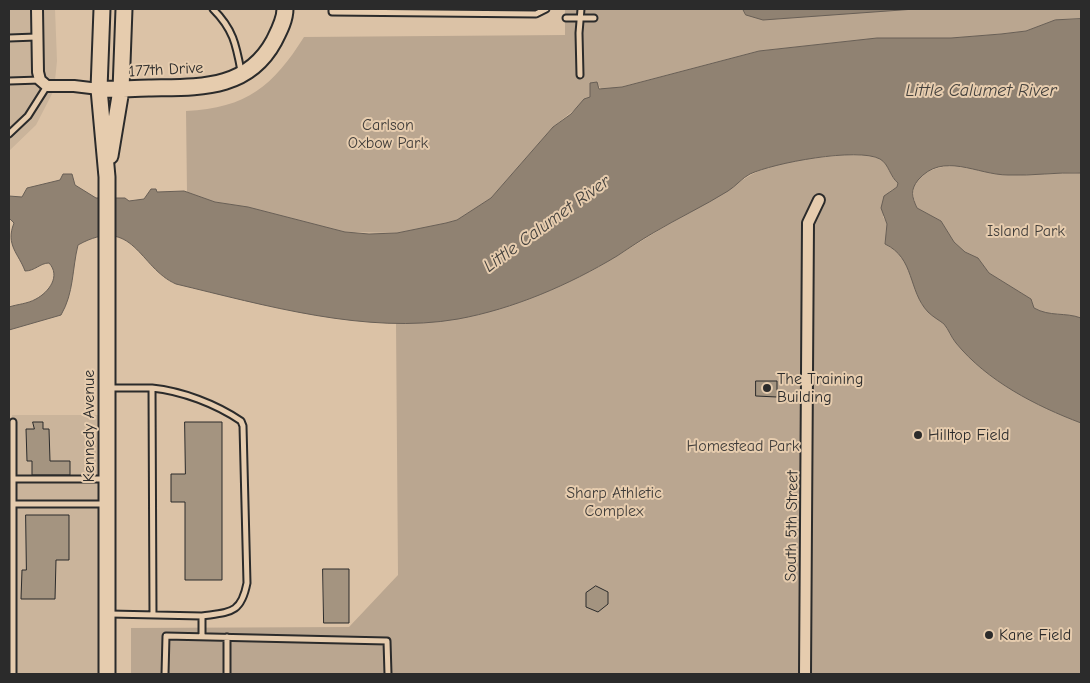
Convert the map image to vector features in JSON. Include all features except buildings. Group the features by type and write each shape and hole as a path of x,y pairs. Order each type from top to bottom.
{"street":[{"path":"37,9 38,72 44,83 99,89"},
{"name":"Kennedy Avenue","path":"102,9 99,89 107,177 107,674"},
{"name":"Kennedy Avenue","path":"107,177 121,90 124,9"},
{"name":"177th Drive","path":"99,89 206,87 222,83 241,74 255,64 272,46 280,31 285,9"},
{"name":"South 5th Street","path":"805,674 808,223 819,200"}],"lane":[{"path":"213,9 228,24 234,39 241,74"},
{"path":"332,9 332,12 536,14 546,9"},
{"path":"580,75 579,33 581,9"},
{"path":"566,18 594,18"},
{"path":"9,38 36,37"},
{"path":"9,81 44,83 28,116 9,134"},
{"path":"107,388 168,390 223,410 241,420 243,426 247,583 243,600 237,608 202,616 107,614"},
{"path":"152,388 153,615"},
{"path":"13,422 13,674"},
{"path":"13,479 107,479"},
{"path":"13,504 107,504"},
{"path":"202,616 202,636"},
{"path":"165,674 166,636 388,641 388,674"},
{"path":"227,637 227,674"}],"shaded area":[{"path":"9,9 55,9 57,61 54,90 36,125 9,151"},
{"path":"12,415 103,415 104,674 9,674 9,502"}],"green space":[{"name":"Carlson Oxbow Park","path":"565,9 1081,9 1081,19 1055,20 1026,31 1001,34 951,38 877,38 758,51 621,87 602,90 598,85 590,93 590,97 553,127 491,198 457,220 397,233 345,232 248,207 215,202 187,192 186,111 226,105 256,91 281,69 304,37 565,35"},
{"name":"Homestead Park","path":"845,155 868,155 879,158 887,166 892,177 898,183 897,187 890,191 883,217 888,224 885,244 903,258 908,266 921,303 928,312 944,324 954,341 968,357 997,381 1047,409 1081,423 1081,674 131,674 131,628 349,627 398,575 396,323 425,322 483,313 538,295 591,271 759,171 795,161"},
{"name":"Island Park","path":"947,166 963,167 1000,175 1081,173 1081,318 1046,313 1034,308 1031,299 989,273 978,258 965,252 954,242 941,221 917,208 914,190 918,178 930,171"}],"water":[{"path":"743,9 915,9 763,20 746,15"},
{"name":"Little Calumet River","path":"1081,19 1081,173 1008,175 961,167 938,167 928,171 918,180 913,194 917,208 941,221 954,242 965,252 978,258 989,273 1031,299 1034,308 1046,313 1081,318 1081,423 1047,409 997,381 968,357 954,341 944,324 928,312 917,294 907,266 902,258 895,250 885,244 887,224 881,208 884,196 897,187 898,183 883,161 869,156 835,156 795,161 750,174 731,189 580,277 540,295 479,315 423,323 388,323 352,320 280,309 176,284 163,276 124,239 112,236 97,237 78,245 71,290 61,315 9,330 9,307 29,302 41,296 52,283 54,273 49,263 25,271 12,243 11,237 14,223 9,218 9,196 22,197 27,188 60,180 63,174 72,174 75,185 96,198 125,198 129,201 144,199 151,189 156,189 157,192 184,191 215,202 248,207 345,232 369,234 397,233 457,220 491,198 553,127 571,114 584,99 590,97 590,83 597,82 599,89 622,87 759,51 877,38 951,38 1001,34 1026,31 1055,20"}],"place":[{"name":"The Training Building","path":"767,388"},
{"name":"Hilltop Field","path":"918,435"},
{"name":"Kane Field","path":"989,635"}],"park label":[{"name":"Sharp Athletic Complex","path":"614,502"}]}
